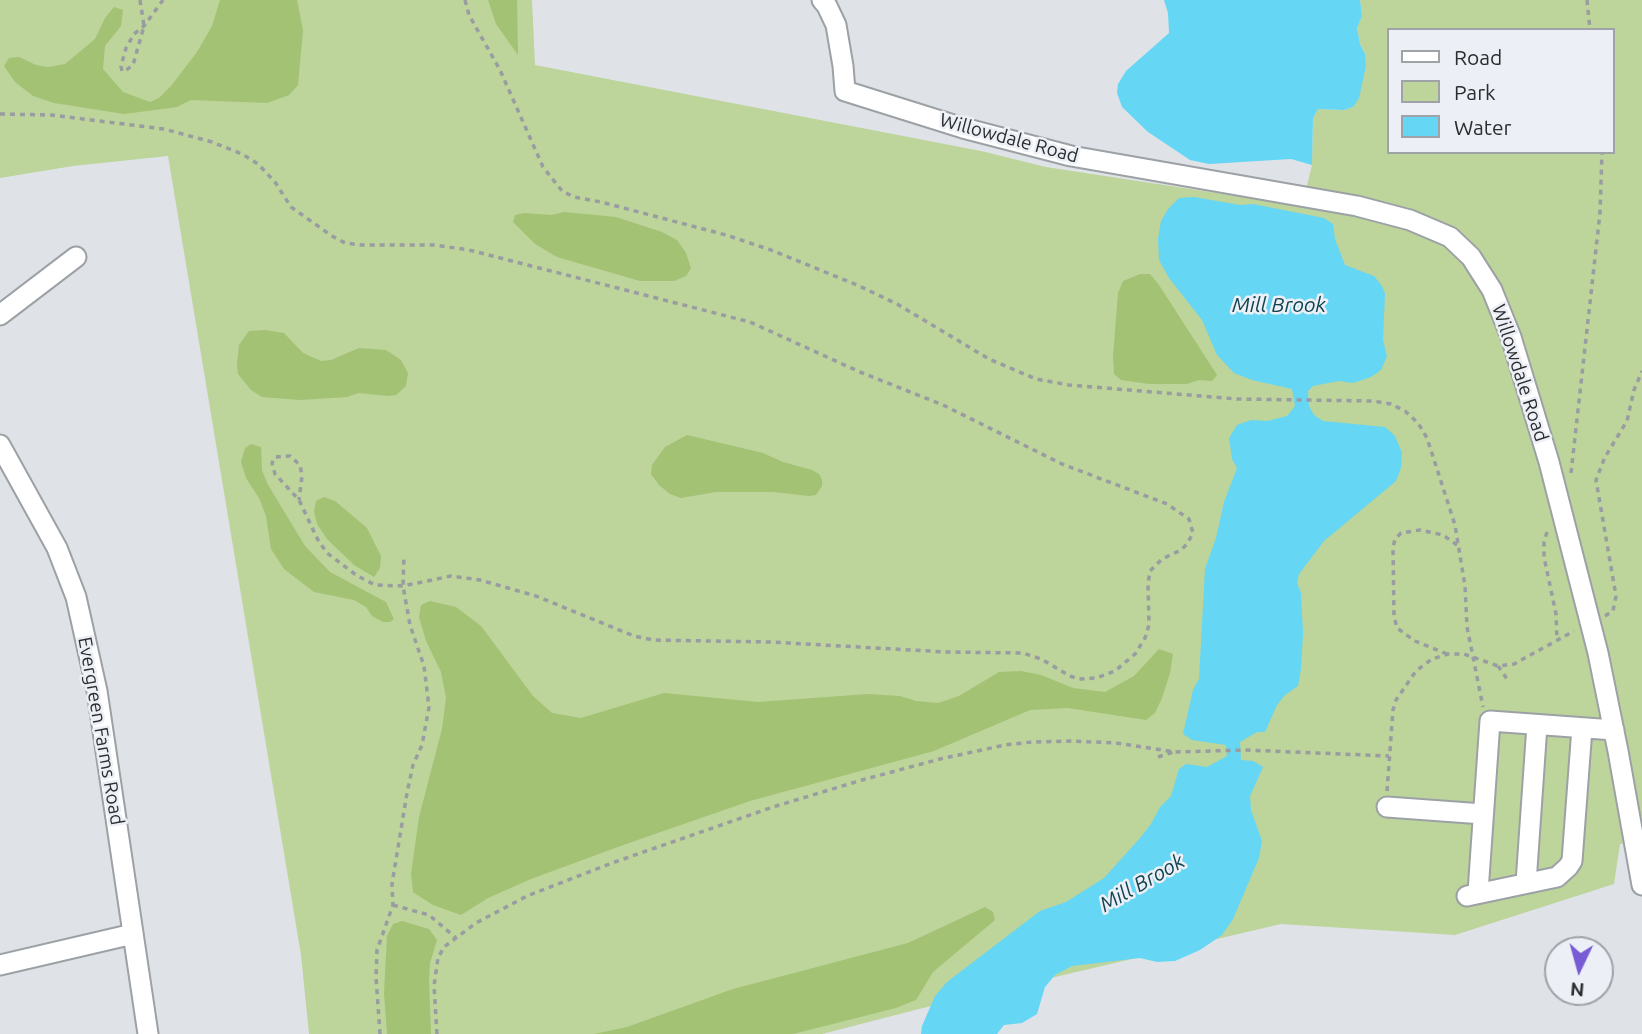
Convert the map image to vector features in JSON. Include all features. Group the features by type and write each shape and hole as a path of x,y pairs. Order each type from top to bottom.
{"street":[{"name":"Willowdale Road","path":"822,0 836,26 845,91 963,128 1071,156 1357,206 1422,224 1450,237 1471,257 1492,290 1515,349 1561,506 1614,730 1642,885"},
{"path":"0,315 76,257"},
{"name":"Evergreen Farms Road","path":"0,445 57,548 75,597 97,691 148,1034"},
{"path":"1582,728 1572,861 1557,877 1472,894 1483,814 1490,722 1614,730"},
{"path":"1526,883 1537,725"},
{"path":"1387,807 1483,814"},
{"path":"0,965 133,934"}],"path":[{"path":"140,0 144,26 134,65 128,71 122,71 123,53 134,34 144,26 163,0"},
{"path":"465,0 470,15 500,69 543,167 562,191 574,197 715,232 772,250 897,304 989,359 1027,376 1069,385 1196,396 1382,402 1400,408 1412,416 1423,430 1445,489 1459,546 1467,626 1483,708 1490,722"},
{"path":"1587,0 1590,28"},
{"path":"0,114 51,115 164,129 212,142 242,154 258,164 275,182 291,206 345,243 435,245 469,250 750,322 943,405 1062,464 1167,504 1185,515 1193,528 1187,544 1162,559 1150,571 1149,625 1135,654 1115,671 1088,679 1070,676 1041,659 1013,652 946,652 783,643 653,640 634,636 536,596 480,580 445,576 404,586 375,585 366,582 332,557 318,540 299,500 275,474 272,463 275,457 289,456 300,465 302,476 299,500"},
{"path":"1557,640 1556,614 1543,549 1546,535 1561,506 1573,460 1600,213 1602,154"},
{"path":"1459,546 1443,535 1420,530 1401,533 1395,539 1395,622 1397,628 1415,641 1448,654 1474,657 1498,666 1523,661 1613,611 1616,603 1596,480 1605,457 1627,421 1634,390 1642,371"},
{"path":"380,1034 377,950 393,905 392,884 407,793 413,765 427,726 429,707 425,675 410,625 404,586 404,555"},
{"path":"1387,807 1391,721 1396,700 1416,671 1432,659 1448,654"},
{"path":"1498,666 1507,679"},
{"path":"438,1034 434,986 438,958 444,947 476,923 527,896 612,863 773,807 940,759 1005,745 1072,741 1149,746 1175,752 1245,750 1389,756"},
{"path":"1158,757 1175,752"},
{"path":"393,905 429,915 456,938"}],"green space":[{"path":"0,0 532,0 535,65 981,151 1046,167 1302,206 1312,165 1313,118 1318,109 1344,110 1353,107 1365,54 1357,28 1362,16 1360,0 1642,0 1642,841 1620,844 1614,884 1455,935 1281,924 822,1034 309,1034 301,955 168,156 73,166 0,178"},
{"path":"220,0 297,0 303,30 298,85 289,95 267,103 191,100 177,107 124,114 54,103 33,96 15,82 4,66 9,58 19,57 48,67 65,64 95,39 105,18 114,7 123,10 121,26 105,46 103,69 123,92 150,102 159,98 171,86 197,52 212,26"},
{"path":"488,0 517,0 518,55 496,24"},
{"path":"564,212 616,217 662,232 677,240 686,253 691,268 686,276 674,281 640,281 557,257 535,244 513,222 515,215 524,213 551,215"},
{"path":"1140,274 1150,274 1159,285 1217,375 1212,381 1149,384 1121,380 1114,374 1118,293 1123,281"},
{"path":"249,331 284,333 303,353 321,361 331,360 359,348 386,350 401,360 408,373 406,386 396,395 388,396 359,393 347,397 300,400 262,397 251,390 238,374 237,363 239,345"},
{"path":"687,435 763,453 812,470 819,474 822,486 816,495 809,496 773,492 716,492 681,498 670,494 651,474 652,465 665,447"},
{"path":"251,444 261,447 262,470 267,483 305,546 330,572 386,602 394,619 383,622 354,600 314,592 284,569 271,549 266,516 259,498 246,478 241,462 245,448"},
{"path":"324,497 335,501 367,528 381,556 380,568 374,577 354,565 327,539 317,524 314,511 316,501"},
{"path":"430,601 456,607 481,626 533,696 552,713 581,718 664,693 758,702 868,694 938,703 959,696 999,672 1021,671 1041,675 1073,688 1105,692 1134,676 1159,649 1173,654 1162,698 1155,713 1146,720 1068,708 1030,710 934,751 750,801 626,844 531,879 488,898 461,915 433,905 413,892 411,874 419,817 442,729 446,698 441,672 426,641 419,617 421,605"},
{"path":"985,907 993,912 995,920 933,972 916,1000 896,1008 793,1034 594,1034 627,1027 733,989 908,943"},
{"path":"402,921 429,929 437,940 430,963 431,1034 387,1034 384,993 387,936 393,924"}],"water":[{"path":"1164,0 1360,0 1362,16 1357,28 1366,66 1359,98 1353,107 1344,110 1318,109 1313,118 1312,165 1291,159 1209,164 1190,160 1148,132 1122,107 1117,93 1118,84 1126,71 1169,33"},
{"name":"Mill Brook","path":"1194,197 1240,205 1253,204 1324,218 1333,224 1335,239 1345,265 1374,276 1382,286 1385,294 1383,340 1387,356 1381,370 1371,377 1353,383 1339,381 1313,386 1308,391 1309,406 1314,415 1323,421 1385,427 1395,436 1402,453 1401,468 1396,481 1324,541 1299,574 1297,583 1301,593 1303,633 1298,686 1277,705 1265,732 1257,732 1240,742 1241,760 1253,761 1263,767 1250,796 1251,810 1262,841 1259,858 1233,919 1222,935 1200,950 1175,961 1157,962 1140,958 1072,966 1055,975 1045,987 1037,1014 1022,1023 1004,1025 997,1034 921,1034 935,996 947,982 1040,911 1066,902 1104,878 1140,838 1160,807 1171,796 1179,769 1186,764 1207,767 1227,756 1226,745 1192,740 1183,734 1193,690 1199,679 1205,569 1216,538 1224,502 1237,468 1232,459 1229,438 1237,425 1251,420 1267,421 1287,416 1295,406 1292,389 1234,373 1217,355 1202,320 1169,278 1159,260 1161,221 1179,198"}]}
